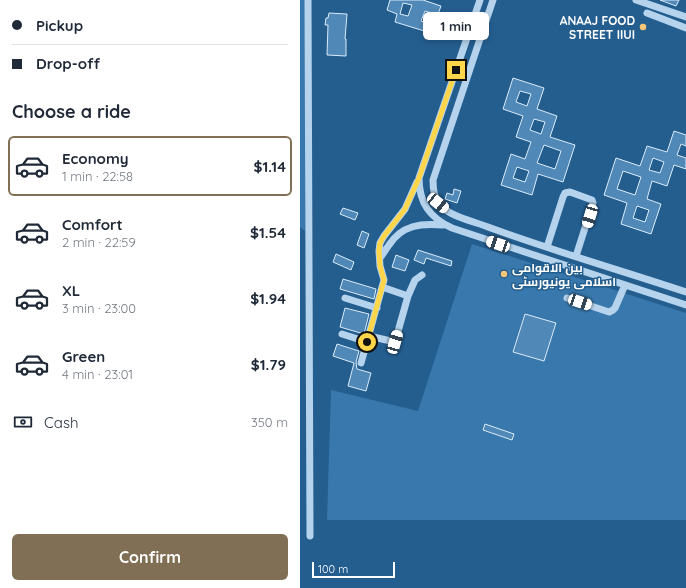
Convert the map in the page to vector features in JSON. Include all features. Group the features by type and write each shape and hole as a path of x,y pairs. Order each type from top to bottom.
{"street":[{"path":"308,0 310,536"},
{"path":"361,363 384,280 380,266 379,250 384,236 405,209 419,178 480,0"},
{"path":"493,0 433,180 433,188 438,203 448,211 502,232 686,292"},
{"path":"636,0 686,17"},
{"path":"660,18 663,9"},
{"path":"647,14 686,28"},
{"path":"419,178 419,189 427,210 445,225"},
{"path":"547,247 563,196 565,193 570,192 592,200 594,203 576,256"},
{"path":"380,258 389,244 402,232 414,226 428,224 445,225 498,244 686,305"},
{"path":"498,244 502,232"},
{"path":"342,334 395,342 408,296 415,280 422,275"},
{"path":"567,298 609,312 615,308 625,285"},
{"path":"663,297 666,285"},
{"path":"382,287 408,296"},
{"path":"345,298 377,308"}],"shaded area":[{"path":"300,0 305,0 305,231 300,227"},
{"path":"472,244 686,313 686,520 327,520 331,390 418,411"}],"building":[{"path":"390,0 423,0 441,6 438,14 446,17 442,27 437,26 434,34 395,22 397,14 387,10","holes":["403,3 412,5 408,16 400,14","425,11 435,14 432,25 421,21"]},
{"path":"660,0 679,0 676,6"},
{"path":"329,13 347,14 345,39 346,56 327,55 328,25 325,25 326,18 328,18"},
{"path":"513,78 544,88 537,109 557,116 550,137 575,145 563,182 538,174 532,195 501,185 511,154 525,159 531,142 516,137 523,116 503,109","holes":["520,91 531,94 527,106 516,102","534,119 545,122 541,134 530,130","544,145 561,151 555,169 537,163","517,167 529,171 525,182 513,178"]},
{"path":"674,131 686,135 686,146 681,144 677,155 686,158 686,169 674,165 667,186 652,181 647,199 661,204 651,234 621,224 627,203 604,195 616,158 640,166 647,146 667,152","holes":["653,158 664,162 660,173 649,170","623,171 641,177 635,195 617,189","637,206 649,210 645,222 633,218"]},
{"path":"454,189 461,191 457,203 445,199 447,193 453,195"},
{"path":"343,208 358,213 355,220 340,214"},
{"path":"362,231 369,234 364,248 357,245"},
{"path":"418,250 452,261 451,266 426,258 424,264 414,260"},
{"path":"336,254 354,262 351,270 333,262"},
{"path":"396,255 409,260 405,271 392,267"},
{"path":"343,279 376,289 374,299 340,289"},
{"path":"345,308 369,314 364,334 340,327"},
{"path":"525,314 556,323 544,361 513,352"},
{"path":"337,344 359,351 356,362 357,369 371,373 366,391 348,386 354,363 333,356"},
{"path":"485,424 514,434 512,440 483,430"}],"place":[{"name":"ANAAJ FOOD STREET IIUI","path":"643,27"},
{"name":"بین الاقوامی اسلامی یونیورسٹی","path":"504,274"}],"route":[{"path":"367,342 384,280 380,266 380,243 405,209 419,178 456,70"}]}
